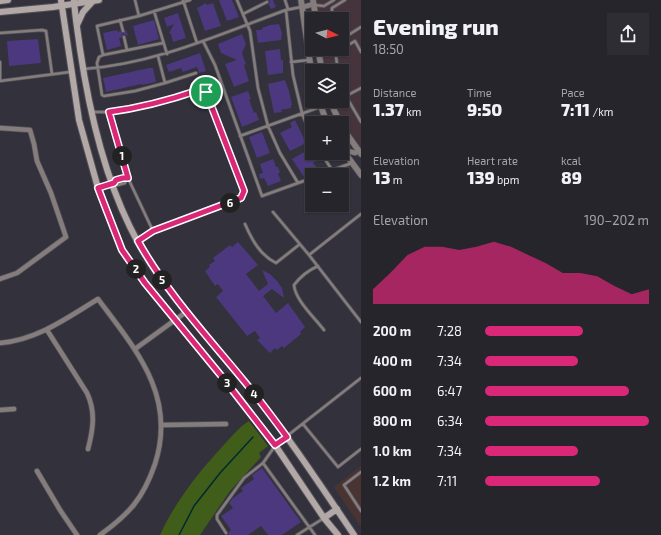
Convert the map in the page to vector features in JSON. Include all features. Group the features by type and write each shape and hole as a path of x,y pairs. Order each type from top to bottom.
{"main road":[{"path":"0,1 8,0"},
{"path":"0,13 61,3 96,1"},
{"path":"77,25 83,12 96,1"},
{"path":"74,2 83,69 91,112 113,184 130,228 148,259 186,312 245,382 287,437 354,535"},
{"path":"61,3 79,120 98,188 122,250 145,283 223,378 275,445 324,518 338,535"},
{"path":"71,72 83,69"},
{"path":"98,188 113,184"},
{"path":"275,445 287,437"},
{"path":"324,518 337,509"}],"street":[{"path":"301,0 310,64"},
{"path":"303,7 315,2 316,12"},
{"path":"0,128 30,130 37,161 51,193 66,237 17,273 0,279"},
{"path":"349,137 360,152 355,153 349,151"},
{"path":"349,159 361,175"},
{"path":"0,343 47,330 98,299 135,349 145,367 157,394 160,410 161,426 158,455 150,479 126,515 100,535"},
{"path":"135,349 186,312"},
{"path":"47,330 92,403 93,425 88,449"},
{"path":"0,410 14,409"},
{"path":"161,426 226,424"},
{"path":"37,471 77,535"}],"lane":[{"path":"135,0 139,16"},
{"path":"103,55 97,26 139,16 182,1 190,0"},
{"path":"237,0 248,24 252,39 260,96 268,126 280,153 298,183"},
{"path":"285,0 291,62 305,121"},
{"path":"315,2 324,6 334,0"},
{"path":"332,12 332,8 345,0"},
{"path":"182,1 197,43"},
{"path":"244,14 267,2"},
{"path":"83,69 98,68 167,54 287,10 303,7"},
{"path":"154,11 167,54"},
{"path":"120,20 123,31"},
{"path":"349,35 361,27"},
{"path":"0,33 46,31 52,74"},
{"path":"124,37 127,50"},
{"path":"203,41 215,65 262,196 305,180"},
{"path":"349,44 355,41 361,52"},
{"path":"164,43 103,55 97,59 102,95 104,96 135,91 196,73"},
{"path":"158,56 165,83"},
{"path":"291,62 309,60"},
{"path":"0,62 0,81 71,72"},
{"path":"91,112 109,112 129,109 171,99 199,90 206,92 244,191 241,198 153,231 138,241"},
{"path":"349,95 360,90"},
{"path":"349,101 361,122"},
{"path":"240,136 312,108"},
{"path":"109,112 128,178 153,231"},
{"path":"338,168 352,163"},
{"path":"113,184 118,185 125,183 128,178"},
{"path":"273,212 318,266 361,322"},
{"path":"309,255 361,214"},
{"path":"245,224 256,245 268,259 276,263 300,244"},
{"path":"318,266 302,277 294,285 294,290 299,299 324,330"},
{"path":"287,437 361,378"},
{"path":"303,424 338,468 361,450"},
{"path":"226,533 217,519 217,515 244,478 263,463 275,445"},
{"path":"263,463 315,535"},
{"path":"361,472 344,485 361,510"},
{"path":"297,535 324,518"}],"shaded area":[{"path":"316,0 361,0 361,151 349,135 349,116 340,116 336,108 349,108 349,64 323,64 321,56 349,56 349,12 317,12"},
{"path":"361,466 361,527 334,487"}],"green space":[{"path":"249,421 268,446 259,453 261,457 230,491 200,535 160,535 173,511 196,478 231,436"}],"building":[{"path":"219,0 232,0 239,17 227,21"},
{"path":"269,0 273,0 276,7 271,9 268,4 270,3"},
{"path":"206,3 207,5 213,3 221,26 205,31 197,8"},
{"path":"178,13 186,38 173,42 171,34 169,33 174,24 167,27 164,18"},
{"path":"154,20 159,39 138,45 133,26"},
{"path":"279,24 282,33 281,40 258,43 256,30 262,30 262,28 270,25"},
{"path":"117,30 123,34 121,38 119,38 121,46 107,50 103,33"},
{"path":"126,30 128,36 123,34"},
{"path":"242,34 246,44 242,53 246,64 244,65 249,81 234,87 225,64 237,60 221,53 218,44"},
{"path":"38,39 41,63 9,66 7,41"},
{"path":"280,49 281,60 283,60 283,73 268,75 265,51"},
{"path":"200,53 206,71 199,73 197,67 183,72 181,68 169,72 166,65"},
{"path":"153,68 156,82 106,92 103,78"},
{"path":"285,80 292,105 291,108 281,110 282,112 274,113 268,84"},
{"path":"248,91 254,113 256,112 259,120 242,127 231,97"},
{"path":"295,120 305,144 290,151 280,133 292,127 290,123"},
{"path":"262,132 270,153 257,158 249,137"},
{"path":"305,152 305,160 318,160 313,163 317,168 305,168 304,177 292,159"},
{"path":"273,159 280,172 278,174 281,181 268,186 264,178 260,179 259,174 263,173 260,164"},
{"path":"238,242 258,265 246,274 259,291 268,284 262,270 270,274 282,288 284,298 272,289 263,296 276,313 288,303 305,327 300,332 301,334 284,348 282,346 277,350 275,348 270,353 257,340 260,338 255,331 247,336 216,297 223,291 218,284 215,286 205,271 210,267 209,265 215,261 213,258 230,245 232,247"},
{"path":"262,468 301,522 282,535 268,535 261,526 248,535 228,535 231,530 221,516 233,508 229,503 243,491 241,488 254,479 252,475"}],"waterway":[{"path":"179,535 194,506 220,473 253,437"}],"route":[{"path":"199,90 206,92 244,191 241,198 153,231 138,241 148,259 186,312 245,382 287,437 275,445 223,378 145,283 122,250 98,188 114,183 116,180 128,178 109,112 178,98 199,90"}]}
